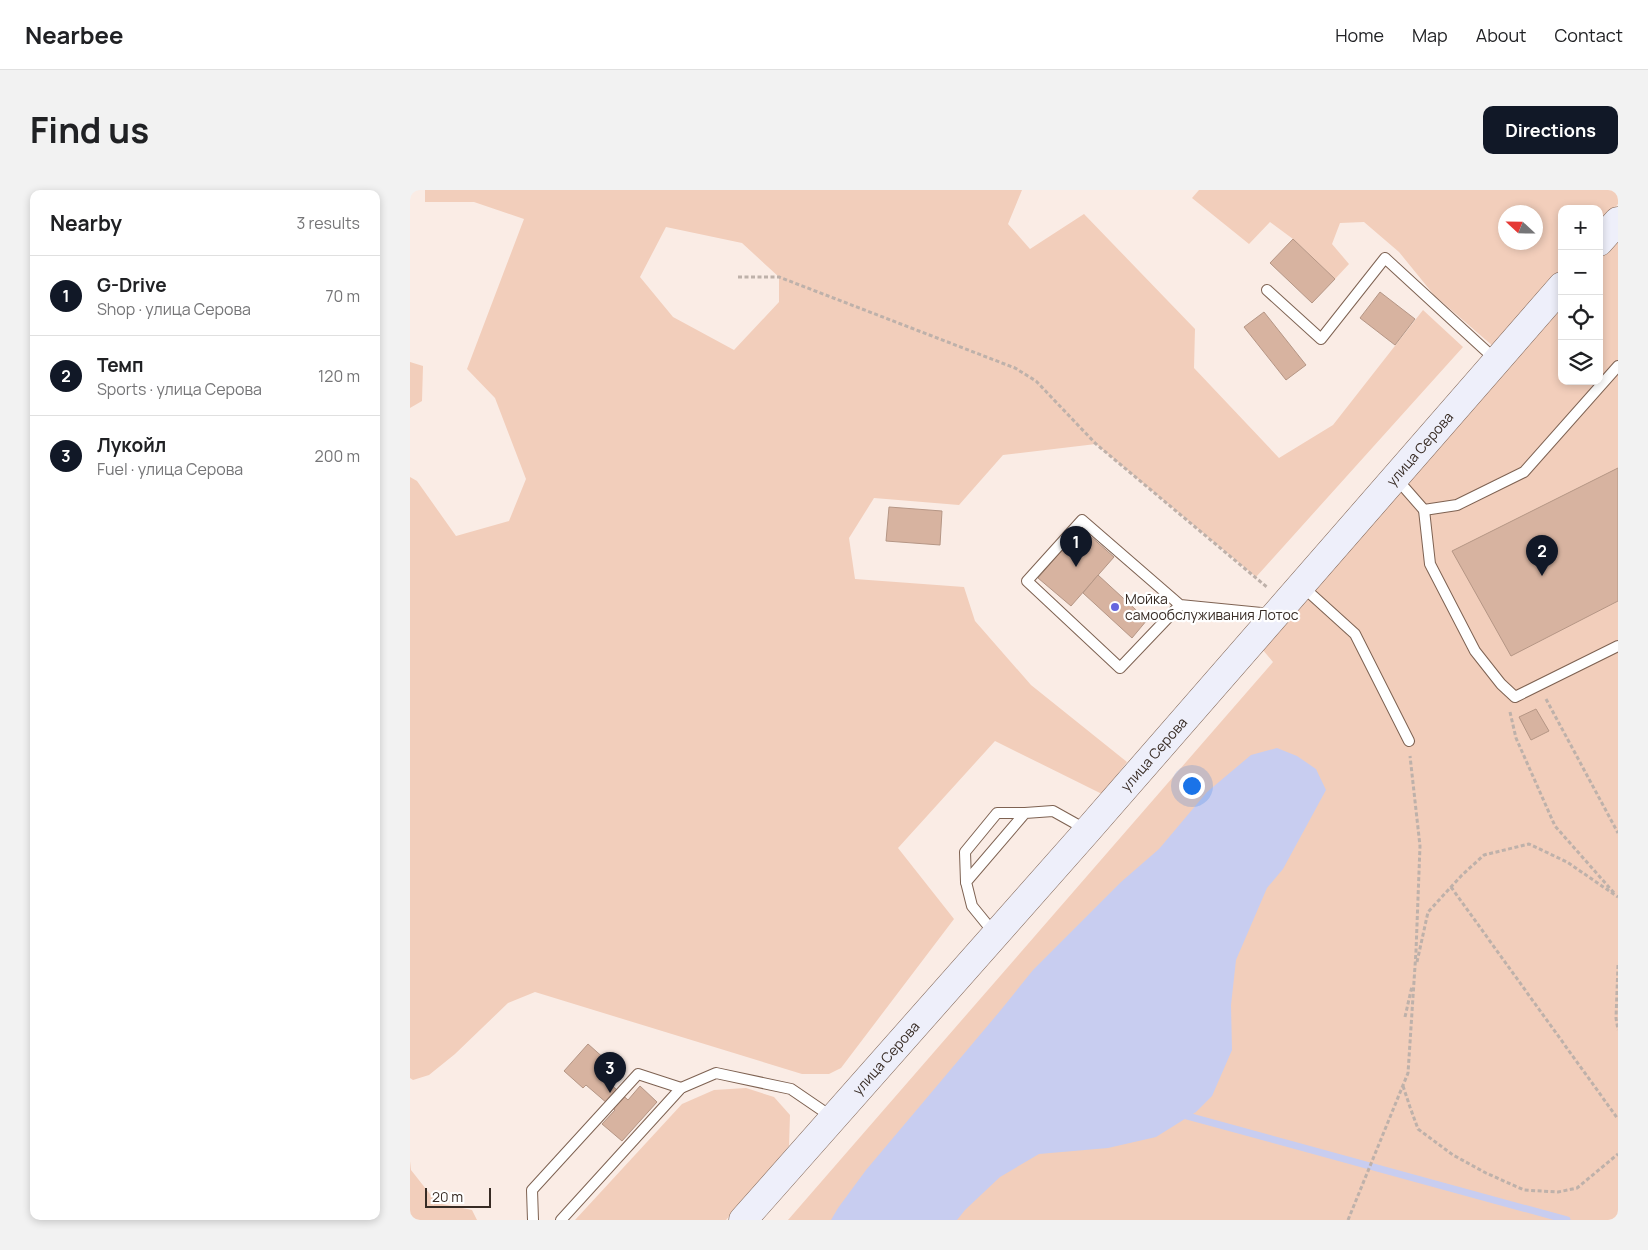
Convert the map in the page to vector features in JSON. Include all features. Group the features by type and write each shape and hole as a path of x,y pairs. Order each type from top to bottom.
{"main road":[{"path":"1603,237 1618,220"},
{"name":"улица Серова","path":"743,1220 1088,830 1558,291"}],"lane":[{"path":"1267,290 1322,339 1385,258 1497,361"},
{"path":"1424,510 1458,505 1524,472 1618,366"},
{"path":"1395,477 1424,510 1430,564 1476,651 1506,689 1515,697 1618,646"},
{"path":"1180,605 1120,668 1027,581 1082,520 1180,605 1288,600 1355,634 1409,740"},
{"path":"995,935 972,906 966,882 965,852 997,813 1054,811 1088,830"},
{"path":"966,882 1025,813"},
{"path":"561,1220 681,1088 716,1073 791,1089 833,1118"},
{"path":"533,1220 532,1190 638,1074 681,1088"}],"path":[{"path":"738,277 779,277 1014,368 1036,381 1096,444 1288,600"},
{"path":"1539,686 1618,833"},
{"path":"1506,689 1516,738 1556,826 1618,896"},
{"path":"1348,1220 1408,1073 1415,973 1420,846 1409,740"},
{"path":"1405,1017 1428,912 1484,855 1530,844 1567,862 1618,896"},
{"path":"1451,887 1618,1118"},
{"path":"1618,965 1616,1018 1618,1030"},
{"path":"1403,1085 1418,1129 1453,1155 1486,1174 1524,1190 1558,1192 1577,1188 1618,1154"}],"shaded area":[{"path":"425,190 1022,190 1008,224 1030,249 1084,214 1195,329 1194,368 1279,458 1333,425 1423,310 1463,347 1256,577 1096,444 1003,455 959,505 874,498 849,538 855,579 964,587 975,621 1031,685 1127,762 1102,794 995,741 898,848 954,919 841,1068 829,1074 802,1074 535,992 508,1003 455,1054 429,1075 413,1080 410,1078 410,477 417,481 456,536 509,521 526,479 495,398 467,369 524,219 474,202 425,202","holes":["666,227 742,243 779,277 779,302 734,350 673,317 640,277"]},
{"path":"1199,190 1618,190 1618,204 1603,221 1603,205 1558,205 1558,274 1494,347 1434,295 1399,252 1364,222 1340,223 1332,244 1349,264 1335,279 1293,239 1270,222 1249,244 1192,198"},
{"path":"1618,239 1618,1220 788,1220 1273,662 1262,649 1558,309 1558,385 1603,385 1603,256"},
{"path":"410,362 423,366 422,401 410,408"},
{"path":"746,1088 774,1097 790,1115 789,1146 726,1220 575,1220 682,1104 714,1090"},
{"path":"410,1161 411,1170 437,1203 472,1210 477,1220 410,1220"}],"water":[{"path":"1277,748 1297,756 1316,769 1326,790 1283,869 1267,888 1236,960 1231,1005 1232,1050 1212,1096 1196,1112 1156,1137 1108,1148 1039,1154 1000,1177 957,1220 831,1220 866,1170 1033,970 1121,882 1159,849 1207,792 1251,755"}],"building":[{"path":"1293,239 1335,279 1312,303 1270,263"},
{"path":"1380,292 1415,319 1395,345 1360,318"},
{"path":"1264,312 1306,365 1286,380 1244,327"},
{"path":"1618,468 1618,601 1511,656 1452,551"},
{"path":"889,507 942,511 940,545 886,541"},
{"path":"1081,528 1114,557 1071,606 1038,578"},
{"name":"Мойка самообслуживания Лотос","path":"1098,575 1147,620 1132,638 1083,593"},
{"path":"1536,709 1549,731 1531,740 1519,717"},
{"path":"588,1044 606,1060 596,1071 628,1100 640,1086 657,1102 622,1141 602,1124 615,1110 586,1085 583,1088 564,1071"}],"waterway":[{"path":"1180,1114 1567,1220"}],"place":[{"name":"G-Drive","path":"1076,567"},
{"name":"Темп","path":"1542,576"},
{"name":"Мойка самообслуживания Лотос","path":"1115,607"},
{"name":"Лукойл","path":"610,1093"}]}
